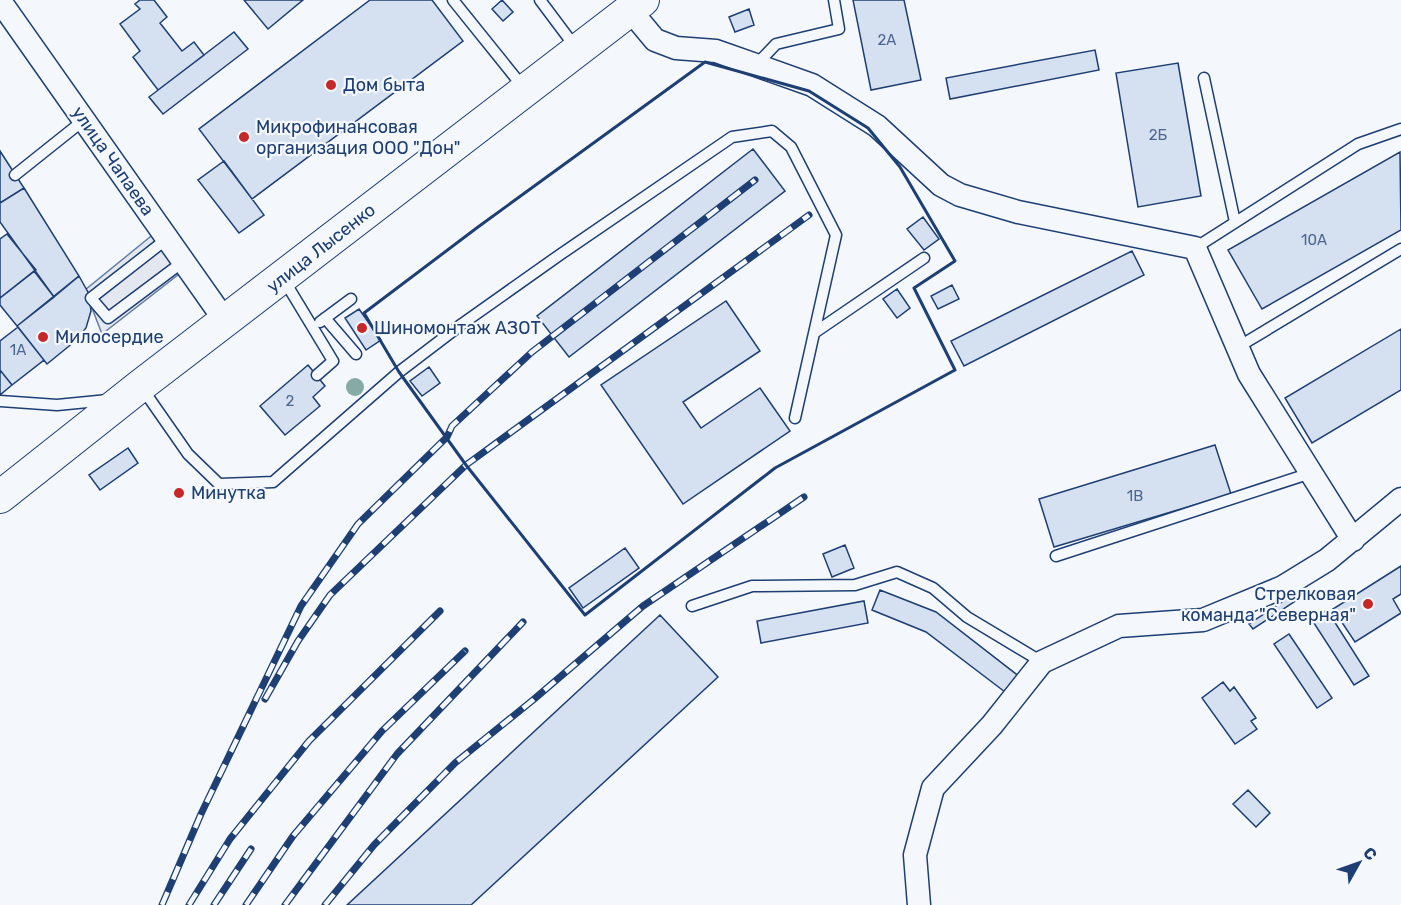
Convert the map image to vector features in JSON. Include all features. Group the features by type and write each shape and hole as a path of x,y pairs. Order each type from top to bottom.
{"main road":[{"name":"улица Лысенко","path":"0,498 132,392 637,5"}],"street":[{"name":"улица Чапаева","path":"0,1 226,322"},
{"path":"637,5 655,40 676,48 716,51 812,85 878,126 941,185 960,195 1018,212 1195,248 1249,374 1353,540"},
{"path":"919,905 915,855 933,788 992,726 1042,662 1119,626 1203,620 1283,588 1328,560 1401,499"}],"lane":[{"path":"453,0 525,90"},
{"path":"540,0 578,51"},
{"path":"756,65 776,44 839,29 834,0"},
{"path":"1204,78 1235,222"},
{"path":"15,175 84,120"},
{"path":"1195,248 1358,144 1401,129"},
{"path":"0,401 57,405 132,392 188,454 219,484 273,482 399,372 561,254 732,136 772,131 791,147 836,235 795,418"},
{"path":"168,238 91,298 108,318 184,261"},
{"path":"1238,347 1401,249"},
{"path":"814,333 924,258"},
{"path":"282,278 333,361 317,375"},
{"path":"313,328 351,299"},
{"path":"325,318 356,354"},
{"path":"1056,556 1311,473"},
{"path":"692,606 752,586 855,585 897,572 933,588 967,617 1042,662"}],"shaded area":[{"path":"161,228 188,267 102,334 85,290"}],"building":[{"path":"140,0 154,0 167,17 160,23 182,51 194,42 204,55 158,90 133,57 140,51 120,24 140,9 135,4"},
{"path":"244,0 303,0 268,29"},
{"name":"Дом быта","path":"370,0 432,0 463,41 252,199 199,129"},
{"path":"502,0 513,12 503,21 492,9"},
{"path":"853,0 904,0 921,80 871,90"},
{"path":"749,9 754,25 735,32 729,17"},
{"path":"234,32 248,49 163,114 149,97"},
{"path":"1095,50 1099,70 950,99 946,78"},
{"path":"1178,63 1201,196 1138,207 1116,73"},
{"path":"753,149 785,191 569,357 537,316"},
{"path":"0,151 24,188 0,203"},
{"path":"1400,152 1401,230 1262,309 1228,250"},
{"path":"224,161 264,215 239,233 198,180"},
{"path":"24,188 79,276 54,297 0,222 0,203"},
{"path":"923,217 939,239 924,250 907,229"},
{"path":"7,234 36,270 0,298 0,239"},
{"path":"1132,251 1144,275 964,366 951,341"},
{"path":"34,271 54,297 17,326 0,305 0,298"},
{"path":"79,276 89,294 91,311 86,328 74,342 47,364 17,326"},
{"path":"952,285 959,299 938,309 931,296"},
{"path":"897,289 910,308 897,318 883,299"},
{"path":"726,301 760,351 683,402 701,428 760,388 790,431 683,504 601,385"},
{"name":"Шиномонтаж АЗОТ","path":"359,309 381,340 366,350 345,318"},
{"path":"18,327 44,360 12,385 0,370 0,341"},
{"path":"1401,329 1401,390 1312,443 1285,398"},
{"path":"308,365 325,386 313,397 320,406 285,435 260,406"},
{"path":"429,367 440,383 422,396 410,381"},
{"path":"0,370 12,385 0,395"},
{"path":"1215,445 1231,494 1054,547 1039,499"},
{"path":"128,448 138,463 100,490 89,475"},
{"path":"845,545 854,568 832,577 823,554"},
{"path":"625,548 639,568 583,608 569,588"},
{"name":"Стрелковая команда \"Северная\"","path":"1401,566 1401,594 1393,599 1401,613 1355,642 1333,609"},
{"path":"880,590 936,612 1020,677 1009,695 926,632 872,610"},
{"path":"1297,592 1300,598 1253,629 1249,624"},
{"path":"864,601 868,623 761,643 757,621"},
{"path":"1327,610 1369,676 1354,685 1312,620"},
{"path":"660,615 718,677 471,905 347,905"},
{"path":"1289,634 1332,698 1317,708 1274,644"},
{"path":"1223,682 1230,691 1234,687 1256,718 1251,721 1257,729 1235,744 1202,698"},
{"path":"1248,790 1270,813 1256,827 1233,804"}],"railway":[{"path":"162,905 201,814 301,606 358,524 447,437 452,426 532,352 755,180"},
{"path":"265,699 298,641 330,595 466,465 809,215"},
{"path":"325,905 374,845 455,763 643,606 804,497"},
{"path":"189,905 230,839 309,741 440,611"},
{"path":"285,905 397,754 523,622"},
{"path":"246,905 293,836 382,731 465,651"},
{"path":"214,905 251,849"}],"wall":[{"path":"705,62 809,91 868,128 900,167 955,261 914,288 955,370 775,468 585,615 466,465 399,372 364,313 705,62"}],"place":[{"name":"Дом быта","path":"331,85"},
{"name":"Микрофинансовая организация ООО \"Дон\"","path":"244,137"},
{"name":"Шиномонтаж АЗОТ","path":"362,328"},
{"name":"Милосердие","path":"43,337"},
{"name":"Минутка","path":"179,493"},
{"name":"Стрелковая команда \"Северная\"","path":"1368,604"}]}
